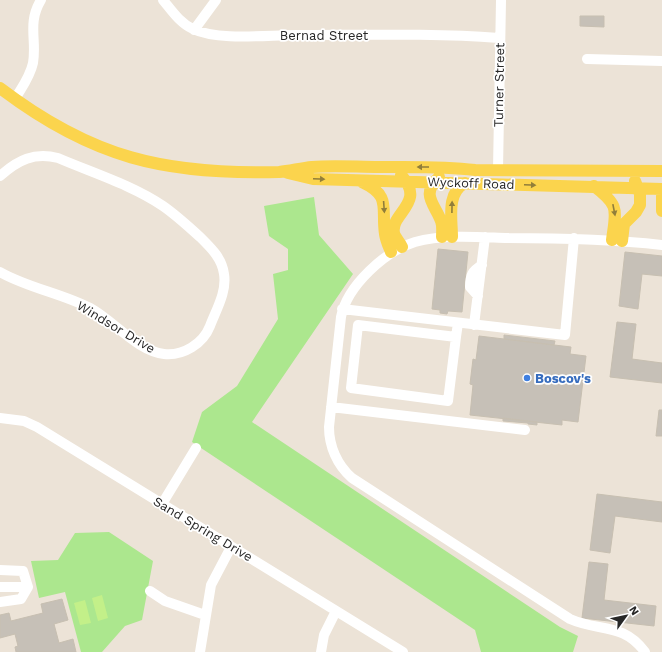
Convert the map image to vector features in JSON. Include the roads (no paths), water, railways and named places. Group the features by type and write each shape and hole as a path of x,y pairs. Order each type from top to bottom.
{"main road":[{"name":"Wyckoff Road","path":"0,88 67,132 98,146 139,160 198,170 281,172 313,167 452,167 476,170 624,170 662,172"},
{"path":"390,167 405,181 409,192 409,200 406,208 397,219 394,231 402,246"},
{"path":"447,237 441,221 430,200 431,190 435,182 447,174 476,170"},
{"path":"596,170 589,177 590,182 609,197 614,206 617,240"},
{"path":"617,240 624,224 638,208 640,199 639,188 624,170"},
{"name":"Wyckoff Road","path":"281,172 313,179 359,181 662,188"},
{"path":"359,181 375,189 382,197 385,234 391,252"},
{"path":"447,237 453,195 458,187 465,183"},
{"path":"662,196 662,211"}],"street":[{"path":"15,99 31,69 33,56 32,24 41,0"},
{"name":"Bernad Street","path":"163,0 178,19 194,30 217,35 356,35 499,38"},
{"path":"194,30 216,0"},
{"name":"Turner Street","path":"498,170 499,38 501,0"},
{"path":"587,59 662,60"},
{"name":"Windsor Drive","path":"0,176 26,158 49,156 58,158 150,198 185,224 217,255 223,269 225,279 221,298 209,329 204,337 189,350 175,354 165,354 156,353 142,346 90,308 19,282 0,272"},
{"path":"645,652 634,640 622,631 582,624 566,617 352,478 338,462 330,442 329,427 342,310 347,299 366,274 376,263 391,252 402,246 420,241 447,237 574,238 617,240 662,245"},
{"path":"474,325 485,237"},
{"path":"342,310 565,335 574,238"},
{"path":"398,330 399,317"},
{"path":"456,337 358,325 351,388 448,400 458,323"},
{"path":"331,407 525,430"},
{"name":"Sand Spring Drive","path":"0,418 24,421 38,427 403,652"},
{"path":"162,504 196,448"},
{"path":"200,652 211,586 231,546"},
{"path":"0,570 23,571 28,587 21,598 0,602"},
{"path":"0,587 28,587"},
{"path":"150,591 165,602 205,615"},
{"path":"321,652 324,635 336,611"}],"place":[{"name":"Boscov's","path":"527,378"}]}
